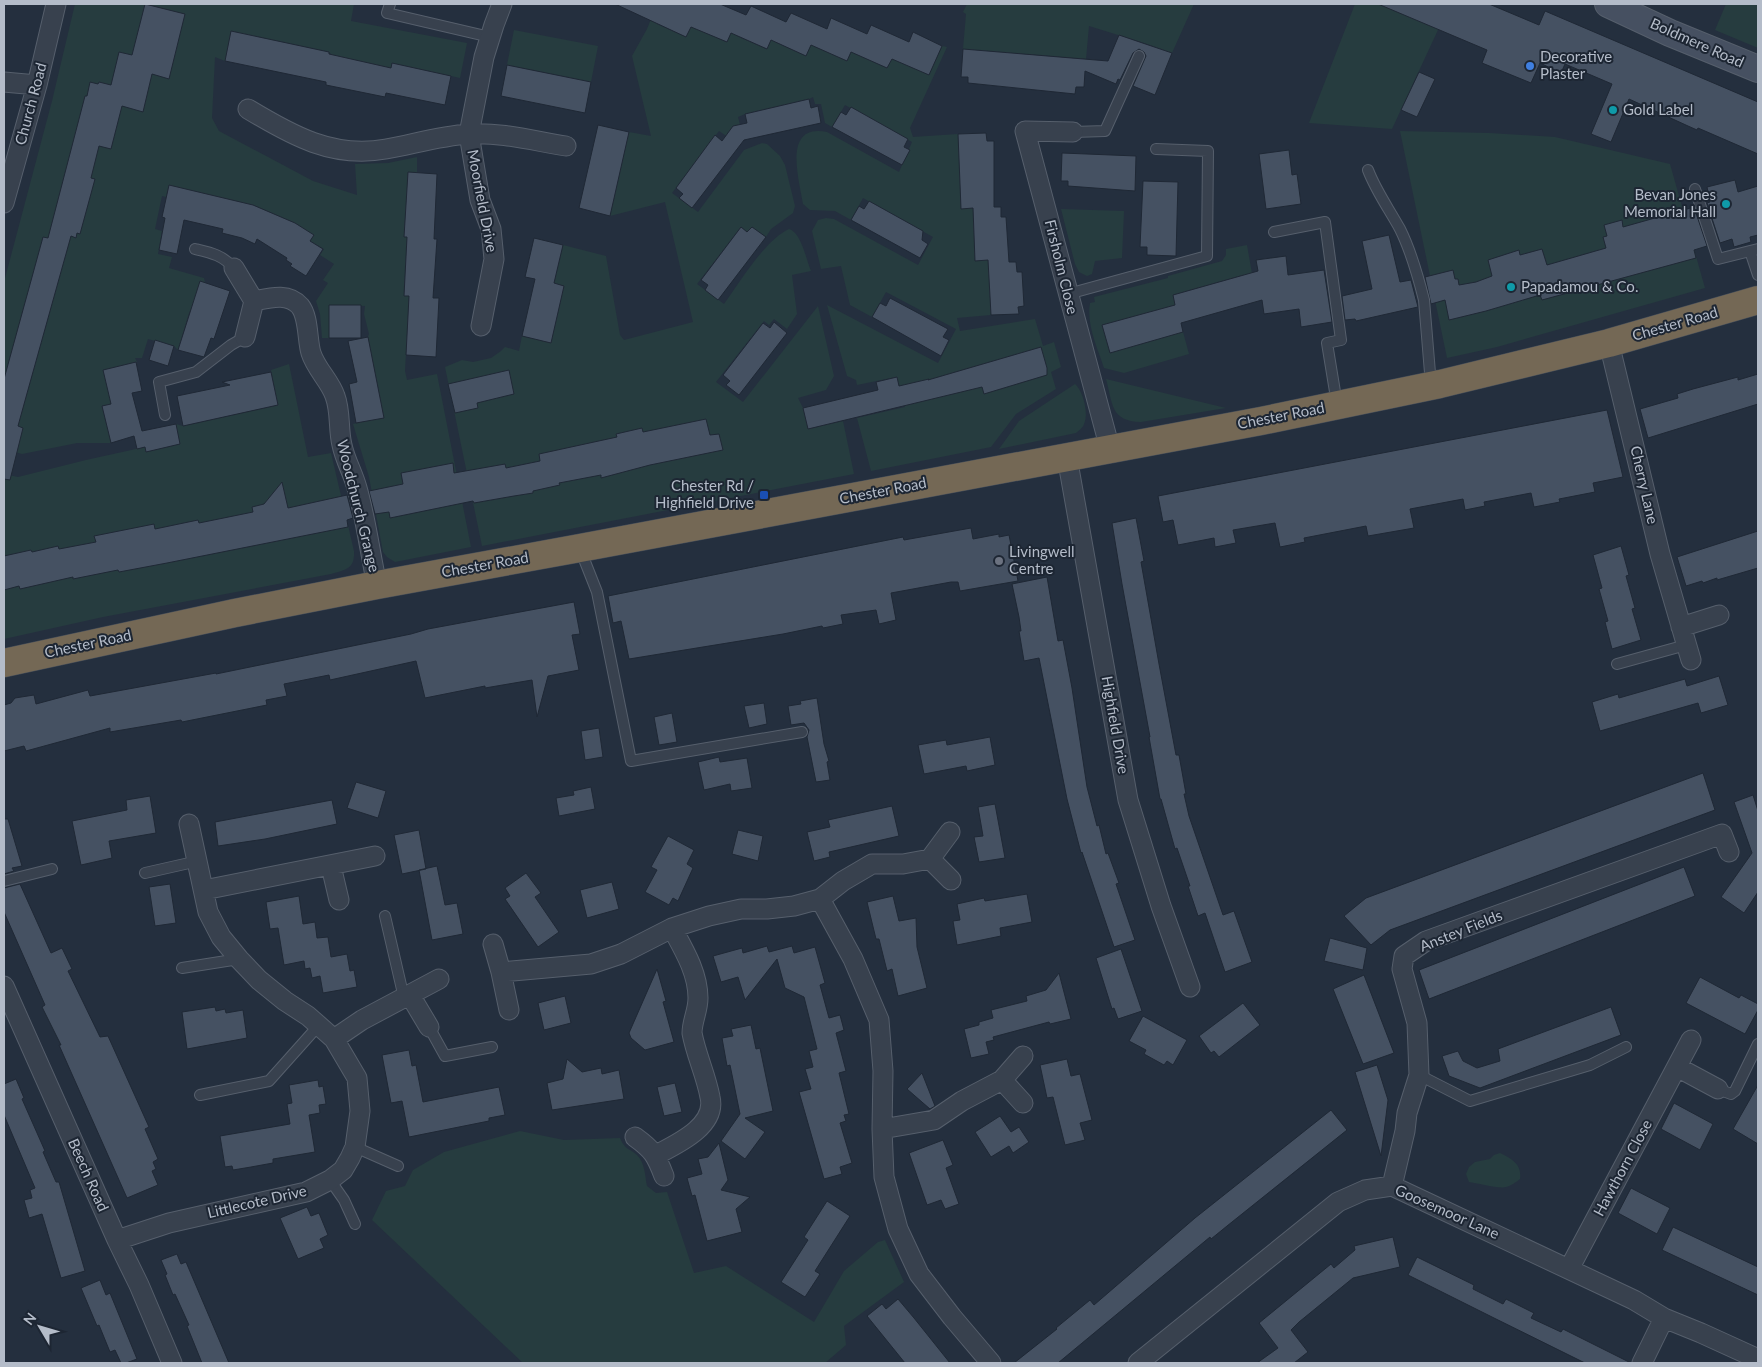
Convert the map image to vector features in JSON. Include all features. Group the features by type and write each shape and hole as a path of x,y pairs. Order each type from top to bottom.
{"highway":[{"name":"Chester Road","path":"4,663 377,584 1110,449 1431,386 1610,343 1758,300"}],"main road":[{"name":"Boldmere Road","path":"1608,4 1636,9 1670,32 1758,69"}],"street":[{"name":"Church Road","path":"4,203 37,85 56,4"},
{"name":"Moorfield Drive","path":"481,326 494,259 491,228 480,200 469,134 484,57 502,4"},
{"path":"4,82 37,85"},
{"name":"Moorfield Drive","path":"248,108 290,133 315,144 338,150 363,152 385,149 421,140 469,134 500,135 566,146"},
{"name":"Firsholm Close","path":"1074,132 1025,131 1110,449"},
{"path":"234,268 254,301 245,337"},
{"name":"Woodchurch Grange","path":"254,301 281,296 295,302 300,306 304,314 307,339 312,356 336,398 341,443 357,487 377,584"},
{"name":"Cherry Lane","path":"1610,343 1660,554 1686,644"},
{"name":"Highfield Drive","path":"1067,457 1128,800 1158,897 1190,987"},
{"path":"1686,644 1719,615"},
{"name":"Littlecote Drive","path":"117,1240 169,1223 306,1192 330,1180 343,1170 355,1147 360,1111 357,1078 334,1039 308,1016 285,1001 259,980 221,937 208,912 189,824"},
{"path":"501,972 591,964 621,954 672,928 709,916 741,910 794,906 820,899 843,881 872,864 903,864 930,859 950,832"},
{"name":"Anstey Fields","path":"1392,1186 1405,1131 1406,1113 1420,1075 1417,1023 1402,969 1404,956 1426,942 1722,834 1729,852"},
{"path":"204,890 375,856"},
{"path":"930,859 951,880"},
{"path":"331,866 339,900"},
{"path":"820,899 853,959 879,1020 884,1071 882,1129 884,1177 898,1229 919,1274 991,1363"},
{"path":"656,1155 694,1133 711,1110 711,1098 692,1033 692,1024 698,998 695,978 686,954 672,928"},
{"path":"493,944 509,1010"},
{"path":"334,1039 362,1020 440,979"},
{"name":"Beech Road","path":"4,986 172,1363"},
{"path":"407,996 429,1027"},
{"name":"Hawthorn Close","path":"1569,1269 1691,1040"},
{"path":"882,1129 934,1120 962,1100 1002,1080 1023,1056"},
{"path":"1677,1067 1718,1089"},
{"path":"1002,1080 1023,1102"},
{"path":"635,1136 656,1155 664,1176"},
{"name":"Goosemoor Lane","path":"1138,1363 1338,1202 1364,1190 1392,1186 1634,1300 1664,1318 1701,1332 1758,1359"},
{"path":"1642,1363 1664,1318"}],"lane":[{"path":"390,4 387,13 490,37"},
{"path":"1074,132 1105,131 1139,56"},
{"path":"1068,294 1208,256 1208,151 1156,149"},
{"path":"1368,170 1382,201 1400,230 1421,287 1424,300 1431,386"},
{"path":"1695,189 1718,260 1754,250 1758,275"},
{"path":"1274,232 1325,222 1341,340 1326,343 1338,405"},
{"path":"195,249 212,253 225,259 234,268"},
{"path":"165,416 160,382 196,372 231,345 245,337"},
{"path":"580,548 597,592 631,761 802,732"},
{"path":"1617,664 1686,644"},
{"path":"145,873 198,861"},
{"path":"4,881 52,869"},
{"path":"385,916 407,996"},
{"path":"182,968 239,959"},
{"path":"200,1095 269,1081 319,1025"},
{"path":"429,1027 445,1056 492,1047"},
{"path":"1718,1089 1731,1094 1735,1091 1758,1044"},
{"path":"1420,1075 1470,1101 1590,1065 1626,1047"},
{"path":"355,1147 398,1166"},
{"path":"330,1180 344,1200 355,1224"}],"green space":[{"path":"75,4 354,4 351,21 467,43 460,78 392,63 391,68 332,55 329,52 231,32 225,61 215,57 212,118 219,131 313,181 357,195 355,164 388,163 417,157 417,173 408,173 404,237 407,237 404,296 409,296 405,371 407,380 437,374 471,547 395,562 383,552 369,477 353,424 384,417 364,314 365,306 329,305 329,338 322,338 320,314 316,301 328,283 323,280 334,264 320,255 324,249 310,241 313,235 255,206 169,186 166,197 162,196 155,229 162,231 158,254 172,257 169,268 204,278 205,283 189,313 178,350 174,346 148,339 142,358 135,358 137,362 104,370 133,398 102,406 111,443 77,443 22,454 4,449 4,282 52,101"},
{"path":"657,4 666,4 657,24 686,37 700,7 698,29 726,42 740,13 737,36 766,49 780,19 786,22 777,43 806,56 820,26 818,48 847,61 861,32 858,55 887,68 901,38 900,62 929,75 942,46 947,47 910,128 913,137 958,134 961,208 973,208 975,261 988,260 991,315 957,318 960,331 1035,319 1043,346 1054,342 1061,367 1051,372 1056,389 1016,414 991,447 871,471 857,418 905,407 901,387 899,387 896,377 857,385 856,380 847,376 827,305 938,363 956,329 886,292 872,317 850,305 841,266 821,269 812,231 818,220 834,219 918,265 933,237 863,198 851,220 835,211 810,210 803,204 797,168 797,155 799,144 804,136 813,131 827,132 899,172 912,142 845,105 832,127 825,123 821,104 815,104 813,97 745,114 738,117 744,140 737,143 719,131 672,193 698,212 744,150 762,143 767,144 780,156 785,165 795,206 793,213 771,229 766,237 752,227 747,232 741,227 697,284 724,304 762,252 780,234 789,229 800,240 811,271 792,275 797,314 787,329 774,319 769,325 764,321 716,382 743,402 818,306 834,376 826,390 798,398 803,408 808,429 843,421 854,474 482,546 445,367 462,360 473,362 491,358 505,347 519,351 522,336 551,343 564,286 554,283 563,245 606,256 620,335 624,340 693,322 665,202 610,216 629,132 651,136 632,56 647,29"},
{"path":"967,4 1194,4 1172,53 1089,26 1086,59 963,49 966,14 963,12"},
{"path":"1355,4 1450,4 1392,129 1309,123"},
{"path":"1726,4 1758,4 1758,48 1715,30"},
{"path":"514,30 598,46 591,82 507,65"},
{"path":"1400,131 1555,137 1670,164 1705,288 1497,347 1447,358"},
{"path":"1061,209 1124,211 1122,258 1095,261 1092,274 1087,276 1079,272 1075,264"},
{"path":"1247,245 1257,302 1251,303 1243,275 1173,295 1189,354 1124,373 1104,368 1093,336 1090,319 1090,303 1095,302 1094,297 1168,278 1168,276 1222,261 1226,255 1226,249"},
{"path":"289,364 308,457 331,453 354,551 353,562 348,568 331,574 103,617 4,639 4,474 18,477 145,447 146,452 180,444 176,424 183,426 278,405 271,370"},
{"path":"1106,379 1226,408 1141,422 1131,421 1118,415 1114,409"},
{"path":"1075,384 1083,397 1086,414 1082,428 1076,433 999,449 1019,421"},
{"path":"520,1131 564,1140 620,1138 625,1147 640,1158 647,1186 656,1193 667,1192 694,1273 726,1266 814,1322 844,1271 878,1242 885,1240 904,1282 844,1326 846,1345 825,1363 523,1363 372,1220 386,1191 405,1186 413,1170 444,1152"},
{"path":"1500,1153 1518,1166 1520,1179 1510,1186 1503,1187 1469,1182 1466,1174 1469,1167 1475,1162 1490,1159"}],"building":[{"path":"145,4 185,14 169,79 152,74 143,112 122,106 111,149 99,146 91,178 95,179 80,234 77,233 76,238 71,236 18,426 23,428 10,480 4,479 4,379 43,237 48,238 90,82 111,85 119,52 132,55"},
{"path":"615,4 720,4 746,15 751,6 786,22 791,13 827,29 831,18 867,34 871,25 909,42 913,32 942,46 929,75 892,59 887,68 851,52 847,61 811,45 806,56 771,40 767,49 731,33 727,42 691,27 686,37"},
{"path":"1378,4 1489,4 1539,25 1545,11 1758,102 1758,154 1698,128 1697,130 1629,99 1611,142 1591,134 1612,84 1565,64 1561,73 1540,63 1531,83 1482,63 1487,50"},
{"path":"231,31 329,52 329,54 391,68 392,63 451,76 445,105 386,93 385,97 326,85 326,82 225,61"},
{"path":"1119,35 1172,53 1155,95 1133,86 1146,56 1139,49 1133,53 1120,80 1118,79 1116,84 1085,71 1084,87 1076,87 1075,94 968,83 968,77 961,77 963,49 1108,61"},
{"path":"507,65 591,82 585,113 501,96"},
{"path":"1419,72 1435,79 1417,117 1401,110"},
{"path":"809,99 811,108 818,106 821,123 744,140 692,208 679,198 683,194 676,188 715,135 722,141 733,126 747,123 745,114"},
{"path":"851,107 908,139 904,147 910,150 902,165 832,127 841,112 846,115"},
{"path":"598,125 629,132 610,216 579,208"},
{"path":"986,133 987,141 994,141 994,207 1001,207 1001,217 1006,217 1009,262 1016,262 1017,272 1022,272 1024,306 1018,307 1019,314 991,315 988,260 975,261 973,208 961,209 958,134"},
{"path":"1289,150 1292,175 1297,174 1301,204 1266,209 1259,154"},
{"path":"1062,153 1136,156 1135,191 1068,186 1068,181 1061,181"},
{"path":"408,172 437,174 434,239 437,239 433,298 439,298 436,357 406,355 409,296 404,296 407,237 404,237"},
{"name":"Bevan Jones Memorial Hall","path":"1735,180 1738,192 1758,186 1758,235 1750,237 1751,242 1734,247 1732,239 1720,243 1707,203 1710,202 1707,187"},
{"path":"1143,181 1178,182 1176,256 1147,255 1147,247 1140,247"},
{"path":"169,185 253,205 295,223 314,235 310,241 323,249 306,276 290,266 292,264 286,260 287,258 257,239 255,244 242,238 222,233 223,229 184,220 177,254 159,250 165,218 162,217"},
{"path":"869,201 923,231 922,240 928,244 920,258 851,220 859,206 864,209"},
{"path":"1694,207 1707,246 1694,250 1696,258 1542,300 1540,295 1449,320 1445,300 1431,304 1425,277 1453,270 1459,285 1476,282 1492,276 1488,260 1519,250 1520,255 1542,249 1547,265 1606,248 1603,237 1607,236 1604,225 1622,220 1623,227"},
{"path":"741,227 747,232 752,227 766,237 718,300 705,290 708,285 701,280"},
{"path":"1389,235 1400,282 1411,280 1418,307 1356,321 1355,319 1345,320 1342,296 1372,289 1362,241"},
{"path":"534,238 563,245 554,283 564,286 551,343 522,336 535,279 525,277"},
{"path":"1286,256 1288,275 1324,270 1332,322 1301,327 1299,309 1264,314 1262,300 1181,323 1183,332 1110,353 1102,325 1175,305 1173,295 1258,271 1256,260"},
{"path":"200,281 230,291 214,339 211,338 204,357 178,350"},
{"path":"890,298 948,329 943,337 949,340 941,356 872,317 880,303 886,306"},
{"path":"329,305 361,305 361,338 329,338"},
{"path":"774,322 787,333 739,395 726,385 730,381 723,375 763,323 770,328"},
{"path":"368,337 384,418 356,423 349,384 357,382 348,341"},
{"path":"155,340 174,346 168,366 149,360"},
{"path":"1041,347 1047,375 984,394 982,387 808,429 803,408 878,390 876,382 897,377 899,386 928,380"},
{"path":"136,362 142,391 132,393 142,431 176,424 180,444 146,452 145,447 137,449 134,436 111,443 102,406 111,404 103,370"},
{"path":"509,370 514,394 477,403 478,408 455,413 448,384"},
{"path":"271,372 278,405 183,426 177,396 230,385 222,382"},
{"path":"1758,374 1758,404 1648,438 1640,409 1678,398 1677,394 1693,389 1738,377 1738,380"},
{"path":"1607,410 1623,477 1593,483 1595,492 1559,499 1560,502 1534,507 1531,493 1484,502 1485,506 1465,510 1463,499 1410,509 1414,528 1368,536 1366,526 1304,538 1305,542 1280,547 1275,523 1233,530 1236,543 1215,547 1214,538 1178,545 1173,520 1163,522 1158,496"},
{"path":"706,419 710,435 719,434 723,450 650,465 601,478 601,475 559,483 560,485 533,491 533,493 474,503 473,501 390,518 389,512 375,514 369,491 403,484 401,473 453,463 454,473 505,464 506,468 540,461 539,454 617,437 616,434 642,428 643,432"},
{"path":"282,482 288,508 347,495 353,518 347,520 348,527 119,572 118,570 73,579 73,577 20,589 19,586 4,590 4,556 31,550 32,552 58,546 59,549 96,542 94,536 154,524 155,529 198,520 199,523 253,512 252,507 264,504"},
{"path":"1136,518 1144,561 1141,562 1159,664 1176,755 1179,755 1189,816 1223,915 1234,911 1252,962 1225,972 1205,913 1198,916 1188,886 1190,886 1177,848 1175,849 1160,799 1112,523"},
{"path":"971,528 973,539 999,534 999,537 1009,535 1018,581 960,591 958,582 951,582 891,593 896,620 879,624 876,610 841,615 843,624 823,628 822,626 629,659 621,621 613,623 608,596 903,537 904,540"},
{"path":"1758,531 1758,568 1717,580 1717,578 1686,586 1677,557"},
{"path":"1621,546 1629,575 1626,576 1635,608 1632,609 1641,640 1612,649 1605,622 1608,621 1599,589 1602,588 1593,555"},
{"path":"1047,577 1058,641 1063,640 1087,787 1097,826 1099,825 1106,854 1108,853 1119,883 1116,884 1135,940 1114,947 1081,853 1067,799 1039,658 1024,661 1019,631 1021,631 1019,617 1012,584"},
{"path":"574,602 580,634 572,635 579,670 548,676 537,717 532,680 485,688 485,686 425,698 416,661 330,680 329,675 284,684 287,696 266,700 267,705 182,722 181,720 110,732 110,728 26,751 24,746 4,751 4,705 11,703 15,698 34,695 36,704 88,690 90,696 216,674 428,629"},
{"path":"1719,676 1728,705 1701,713 1698,703 1600,731 1592,702 1618,694 1619,698 1685,679 1687,686"},
{"path":"817,698 824,744 829,761 827,762 830,780 816,782 807,737 809,730 804,723 791,725 788,706 801,704 800,701"},
{"path":"764,703 767,724 749,728 744,706"},
{"path":"672,713 677,742 659,745 654,717"},
{"path":"599,728 603,757 585,760 581,731"},
{"path":"990,737 995,765 967,771 966,766 924,774 918,745 946,740 947,745"},
{"path":"719,757 720,762 747,758 752,788 731,791 730,784 704,790 698,762"},
{"path":"1703,773 1715,810 1390,930 1371,945 1344,916 1366,898"},
{"path":"356,782 386,791 378,818 347,808"},
{"path":"591,787 595,809 559,816 556,798 574,795 573,791"},
{"path":"1753,795 1758,811 1758,892 1744,913 1721,897 1752,853 1734,802"},
{"path":"150,796 156,833 109,841 112,858 81,865 72,821 127,810 126,800"},
{"path":"332,800 337,824 265,839 218,846 215,822"},
{"path":"995,804 1005,858 979,862 974,837 983,836 978,807"},
{"path":"892,806 899,836 829,852 830,857 814,861 807,832 830,827 828,820"},
{"path":"4,819 8,819 22,866 12,868 14,871 4,874"},
{"path":"419,830 426,869 402,874 394,835"},
{"path":"738,830 763,836 758,861 732,854"},
{"path":"668,836 694,850 687,864 693,868 678,901 673,898 669,905 645,892 657,870 651,867"},
{"path":"437,866 445,905 457,903 463,934 432,940 419,870"},
{"path":"1684,867 1695,896 1429,999 1419,970"},
{"path":"526,873 541,893 535,897 559,932 538,947 505,899 510,896 505,888"},
{"path":"612,882 619,909 587,918 580,890"},
{"path":"20,884 51,953 62,948 72,969 68,971 100,1037 108,1036 149,1127 145,1129 158,1159 153,1162 156,1169 152,1171 158,1185 127,1198 59,1045 61,1045 42,1007 45,1005 4,912 4,888"},
{"path":"170,884 176,923 155,926 149,887"},
{"path":"1027,894 1032,922 1000,928 1001,936 957,945 953,921 960,920 957,904 984,898 985,901"},
{"path":"299,896 303,924 315,922 317,938 328,937 331,957 347,954 350,971 354,970 357,987 323,993 320,976 312,978 310,968 305,969 304,961 284,965 278,928 270,929 266,902"},
{"path":"893,896 899,921 916,918 917,947 927,988 898,996 892,969 887,971 879,939 876,939 867,902"},
{"path":"1330,938 1367,948 1363,970 1324,961"},
{"path":"767,946 769,952 792,946 794,953 815,947 825,983 820,985 829,1018 840,1015 844,1030 836,1033 846,1071 839,1073 849,1114 844,1115 846,1121 840,1123 852,1163 840,1167 842,1174 824,1179 799,1092 811,1089 805,1069 813,1067 809,1051 817,1049 804,997 785,988 777,959 745,1000 738,977 721,982 713,956 742,948 743,953"},
{"path":"1121,949 1142,1011 1118,1019 1114,1008 1112,1009 1096,958"},
{"path":"657,969 666,1001 663,1002 674,1042 645,1050 631,1038 629,1033"},
{"path":"1059,973 1071,1019 1050,1024 1049,1022 993,1037 994,1040 986,1042 989,1054 971,1058 964,1029 979,1025 979,1022 993,1018 991,1010 1027,1001 1026,996 1046,990"},
{"path":"1364,975 1394,1053 1363,1064 1333,989"},
{"path":"1700,977 1739,998 1741,995 1758,1004 1758,1010 1745,1034 1686,1003"},
{"path":"565,996 571,1023 544,1030 538,1003"},
{"path":"1243,1003 1260,1025 1219,1057 1214,1051 1211,1053 1199,1036"},
{"path":"215,1007 216,1011 225,1009 226,1013 243,1010 247,1038 187,1049 182,1012"},
{"path":"1611,1007 1621,1035 1480,1088 1449,1076 1442,1056 1458,1051 1463,1061 1477,1068 1500,1061 1498,1049"},
{"path":"1143,1016 1187,1040 1173,1065 1167,1061 1164,1065 1144,1054 1146,1050 1129,1041"},
{"path":"751,1025 756,1049 760,1048 773,1111 745,1118 765,1132 745,1159 721,1141 740,1114 730,1065 727,1066 722,1038 733,1036 731,1029"},
{"path":"409,1050 412,1066 416,1065 423,1102 499,1087 505,1115 489,1118 489,1121 409,1137 402,1101 391,1103 382,1055"},
{"path":"567,1059 582,1072 601,1068 602,1074 619,1070 624,1099 552,1110 547,1083 563,1079"},
{"path":"1067,1059 1071,1076 1080,1074 1092,1120 1080,1123 1085,1140 1065,1145 1053,1097 1047,1098 1040,1065"},
{"path":"1377,1065 1388,1100 1381,1156 1355,1072"},
{"path":"922,1073 935,1106 930,1109 907,1089"},
{"path":"16,1079 24,1098 22,1099 45,1151 43,1152 56,1182 59,1182 85,1271 61,1278 42,1214 29,1218 24,1200 32,1198 30,1190 35,1188 4,1115 4,1084"},
{"path":"318,1080 319,1087 323,1086 326,1104 319,1105 320,1113 309,1115 315,1152 273,1159 273,1163 233,1170 232,1166 225,1167 220,1136 290,1124 287,1104 292,1103 289,1085"},
{"path":"675,1083 682,1112 664,1116 657,1087"},
{"path":"1758,1085 1758,1144 1733,1129"},
{"path":"1674,1103 1713,1124 1700,1150 1661,1129"},
{"path":"1331,1110 1347,1130 1211,1239 1210,1237 1058,1363 1014,1363 1090,1300 1094,1305 1195,1218"},
{"path":"1000,1116 1011,1132 1019,1127 1029,1142 1013,1153 1009,1146 991,1157 975,1132"},
{"path":"943,1140 953,1165 946,1168 959,1204 945,1209 941,1200 927,1205 909,1153"},
{"path":"719,1143 728,1180 721,1190 750,1197 736,1209 742,1232 707,1241 695,1195 692,1196 687,1178 702,1174 698,1159 708,1157"},
{"path":"1631,1188 1670,1208 1657,1234 1618,1213"},
{"path":"827,1201 850,1216 815,1271 820,1274 805,1297 781,1282 808,1240 804,1237"},
{"path":"307,1207 311,1216 319,1213 328,1235 320,1239 324,1248 298,1259 280,1218"},
{"path":"1673,1227 1758,1267 1758,1295 1662,1250"},
{"path":"1393,1237 1400,1267 1353,1278 1299,1322 1291,1330 1308,1352 1294,1363 1257,1363 1278,1348 1259,1323 1331,1264 1334,1268 1355,1250 1354,1246"},
{"path":"177,1254 181,1264 186,1262 229,1363 202,1363 187,1326 189,1325 175,1294 173,1295 161,1260"},
{"path":"1417,1257 1474,1285 1473,1289 1503,1304 1506,1299 1534,1313 1531,1318 1561,1332 1563,1329 1631,1363 1585,1363 1494,1318 1408,1275"},
{"path":"100,1280 106,1295 110,1293 137,1359 121,1363 115,1350 110,1352 99,1325 97,1326 81,1288"},
{"path":"898,1299 950,1363 905,1363 867,1316 882,1304 886,1309"}],"place":[{"name":"Decorative Plaster","path":"1530,66"},
{"name":"Gold Label","path":"1613,110"},
{"name":"Bevan Jones Memorial Hall","path":"1726,204"},
{"name":"Papadamou & Co.","path":"1511,287"},
{"name":"Chester Rd / Highfield Drive","path":"764,495"},
{"name":"Livingwell Centre","path":"999,561"}]}
